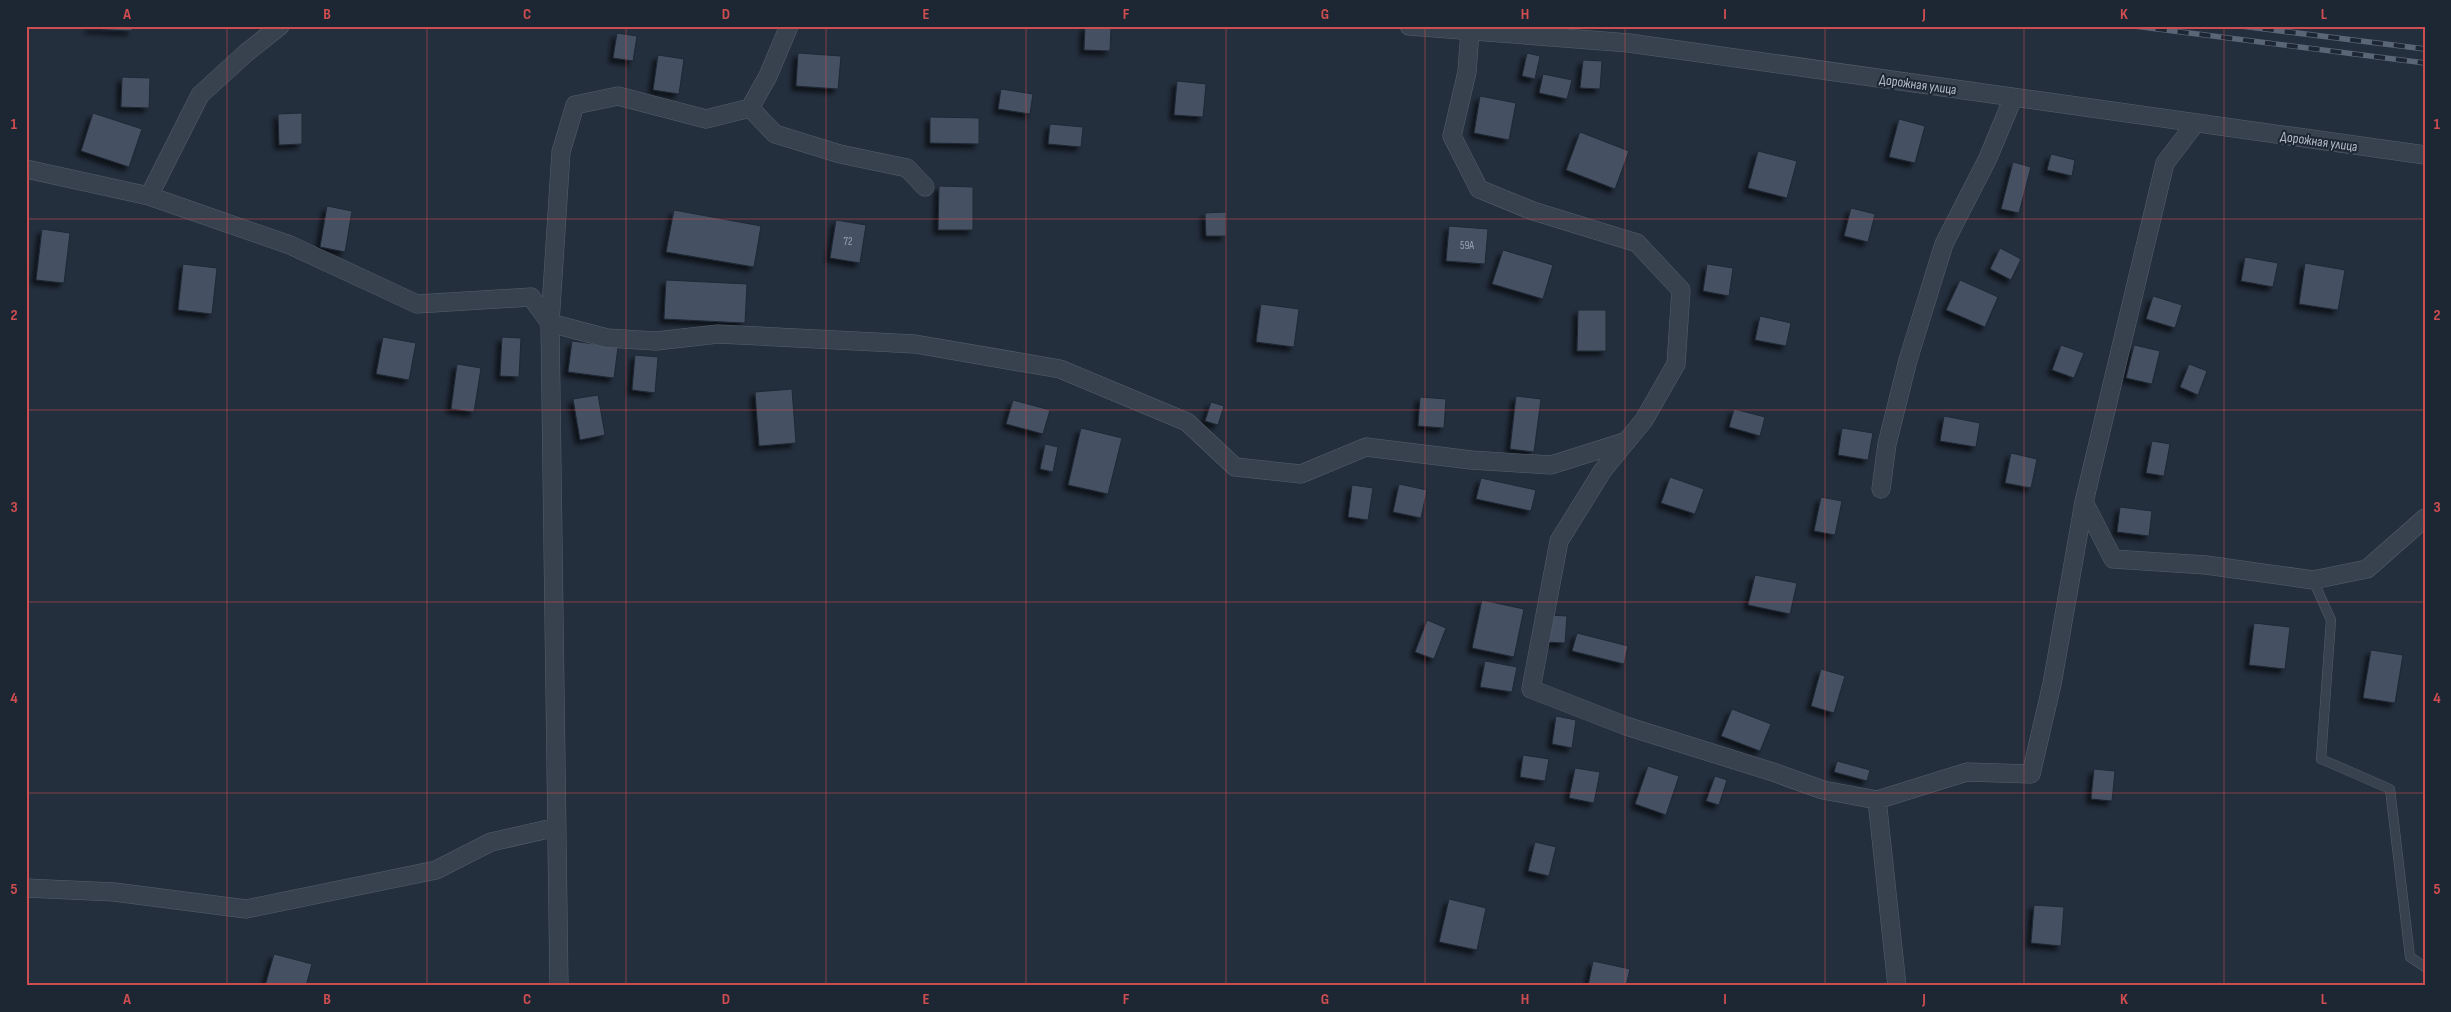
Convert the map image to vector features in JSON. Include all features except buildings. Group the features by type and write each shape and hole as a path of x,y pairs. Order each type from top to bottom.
{"street":[{"path":"150,196 200,95 246,53 280,26"},
{"path":"559,986 550,323 561,152 575,105 618,96 706,119 750,108 768,76 789,26"},
{"name":"Дорожная улица","path":"1409,26 1629,43 2425,155"},
{"path":"1470,31 1467,72 1452,136 1479,188 1532,211 1637,243 1682,290 1676,364 1644,420 1603,470 1559,541 1530,689 1626,726 1773,772 1823,790 1878,800 1966,772 2031,774 2052,684 2084,502 2165,163 2195,124"},
{"path":"1880,489 1887,444 1901,388 1944,244 1988,158 2013,98"},
{"path":"750,108 775,134 840,154 907,168 925,187"},
{"path":"26,169 150,196 290,246 417,304 531,297 550,323 607,338 656,341 718,334 915,344 1060,368 1187,422 1235,467 1301,474 1366,446 1471,460 1551,465 1627,441"},
{"path":"2084,502 2113,559 2206,565 2312,580 2367,569 2425,518"},
{"path":"1878,800 1897,986"},
{"path":"26,888 114,892 246,909 436,870 491,842 557,827"}],"lane":[{"path":"2312,580 2331,620 2321,759 2390,789 2410,957 2425,966"}],"railway":[{"path":"2134,26 2425,63"},
{"path":"2241,26 2425,49"}]}
